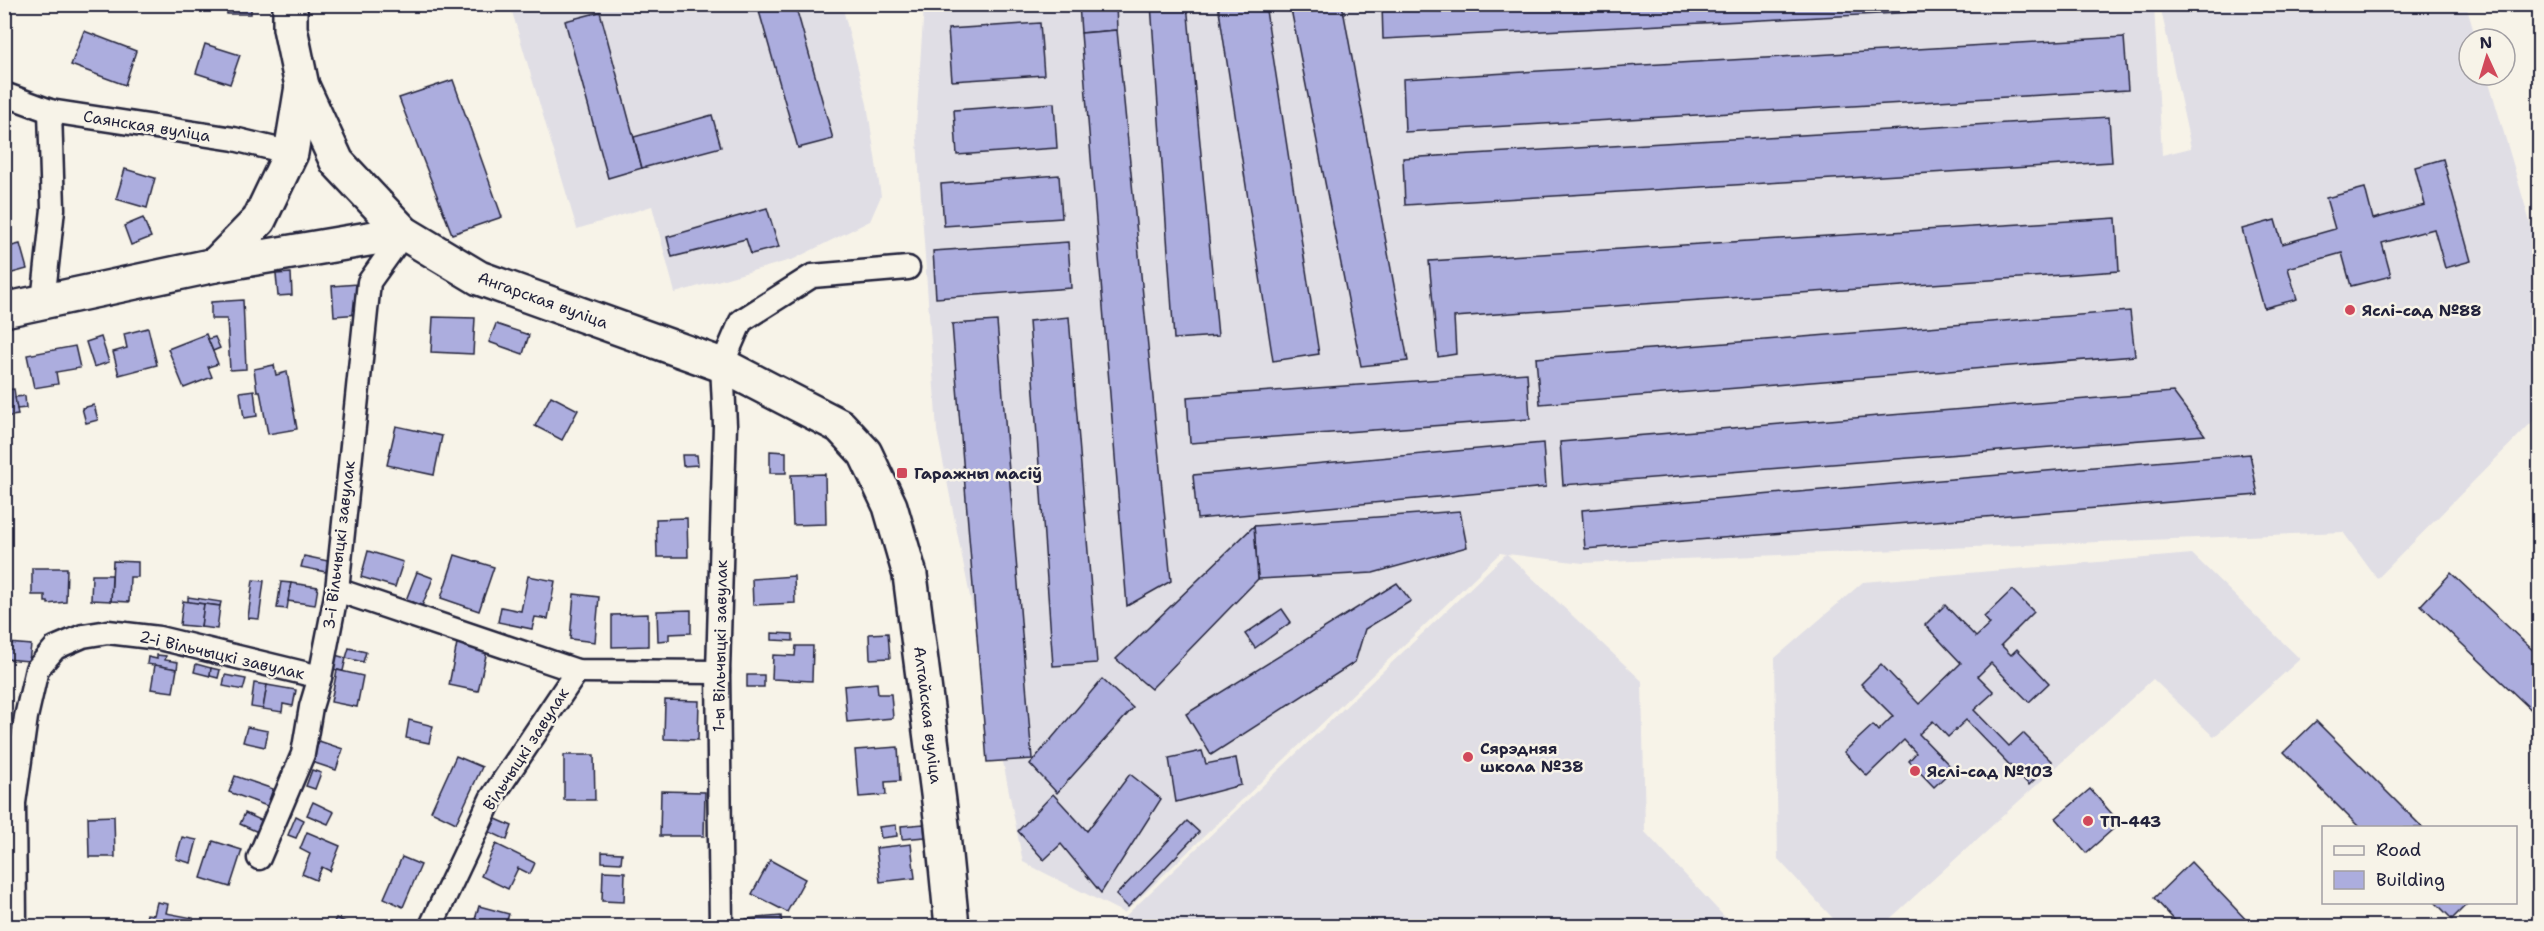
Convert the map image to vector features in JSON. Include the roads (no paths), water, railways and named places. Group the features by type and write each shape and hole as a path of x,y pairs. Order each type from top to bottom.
{"main road":[{"path":"290,4 290,28 302,86 337,162 404,233"},
{"path":"215,265 259,220 291,153 302,86"},
{"path":"4,310 215,265 404,233"},
{"name":"Ангарская вуліца","path":"404,233 479,278 722,365 840,426 865,453 890,506"},
{"name":"Алтайская вуліца","path":"890,506 910,575 941,815 952,927"}],"street":[{"name":"Саянская вуліца","path":"4,94 50,111 234,140 291,153"},
{"path":"43,302 53,209 50,111"},
{"name":"3-і Вільчыцкі завулак","path":"259,858 303,754 337,590 369,282 404,233"},
{"path":"722,365 741,321 812,276 908,268"},
{"name":"1-ы Вільчыцкі завулак","path":"721,927 718,672 725,425 722,365"},
{"path":"337,590 577,671 718,672"},
{"name":"2-і Вільчыцкі завулак","path":"15,927 14,803 26,717 37,669 55,648 83,636 108,632 132,634 159,638 320,677"},
{"name":"Вільчыцкі завулак","path":"431,927 491,799 577,671"}],"place":[{"name":"Яслі-сад №88","path":"2350,310"},
{"name":"Гаражны масіў","path":"902,473"},
{"name":"Сярэдняя школа №38","path":"1468,757"},
{"name":"Яслі-сад №103","path":"1915,771"},
{"name":"ТП-443","path":"2088,821"}]}
